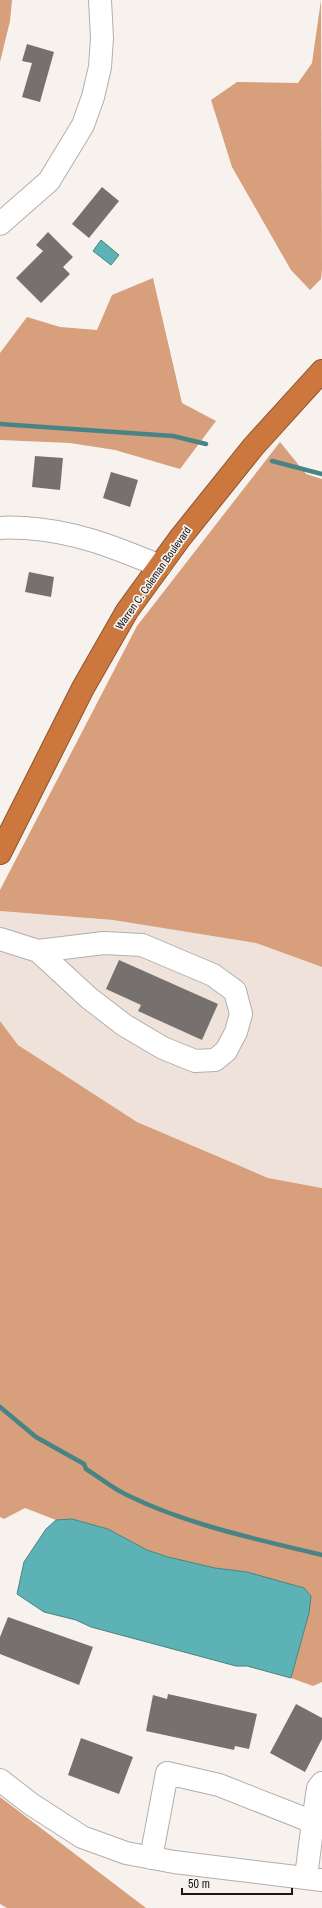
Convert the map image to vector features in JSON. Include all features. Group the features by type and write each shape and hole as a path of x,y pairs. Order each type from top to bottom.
{"highway":[{"name":"Warren C. Coleman Boulevard","path":"0,853 83,688 128,611 180,538 253,447 322,371"}],"street":[{"path":"0,224 49,181 83,125 93,98 100,68 102,38 100,0"},
{"path":"0,528 40,529 73,535 102,542 160,566"},
{"path":"0,939 38,952 89,998 124,1026 163,1048 195,1061 215,1060 226,1052 236,1032 241,1014 235,992 213,975 142,945 104,943 38,952"},
{"path":"151,1858 167,1773 219,1785 312,1822"},
{"path":"0,1780 31,1804 82,1837 126,1852 174,1862 314,1878 312,1822 318,1788 322,1783"}],"shaded area":[{"path":"0,0 12,0 10,21 0,62"},
{"path":"321,0 322,270 321,279 310,290 291,270 232,167 211,100 237,82 298,83 312,63"},
{"path":"153,278 182,403 216,421 180,469 115,450 70,443 0,440 0,353 27,317 60,327 97,330 112,295"},
{"path":"280,442 306,474 322,479 322,967 256,943 113,920 0,911 0,890 137,626"},
{"path":"0,911 113,920 256,943 322,967 322,1188 268,1178 137,1122 18,1045 0,1021"},
{"path":"0,1021 18,1045 137,1122 268,1178 322,1188 322,1682 313,1686 291,1678 309,1613 247,1572 215,1569 168,1557 147,1550 108,1529 72,1519 56,1520 25,1508 4,1519 0,1517"},
{"path":"0,1797 146,1908 7,1908 0,1904"}],"water":[{"path":"101,240 119,255 111,265 93,251"},
{"path":"72,1519 108,1529 147,1550 168,1557 215,1568 247,1572 304,1588 311,1596 309,1613 291,1678 247,1666 236,1666 91,1627 76,1620 44,1612 17,1594 24,1562 46,1529 56,1520"}],"building":[{"path":"27,44 54,52 40,102 22,97 32,63 22,61"},
{"path":"102,187 119,201 89,238 72,224"},
{"path":"48,232 73,257 63,267 70,274 41,303 16,278 43,251 36,245"},
{"path":"35,456 63,458 60,490 32,487"},
{"path":"111,472 138,480 130,507 103,498"},
{"path":"29,572 54,577 51,597 25,592"},
{"path":"119,960 218,1004 202,1040 138,1011 141,1005 106,989"},
{"path":"8,1617 93,1647 79,1685 0,1654 0,1637"},
{"path":"168,1694 257,1714 249,1749 235,1746 234,1750 146,1731 153,1695 167,1699"},
{"path":"296,1704 322,1718 322,1739 305,1772 270,1753"},
{"path":"81,1738 133,1757 119,1794 68,1775"}],"waterway":[{"path":"0,424 173,436 206,444"},
{"path":"272,461 322,474"},
{"path":"0,1407 36,1437 84,1464 86,1469 111,1486 150,1506 198,1523 247,1537 322,1555"}]}
